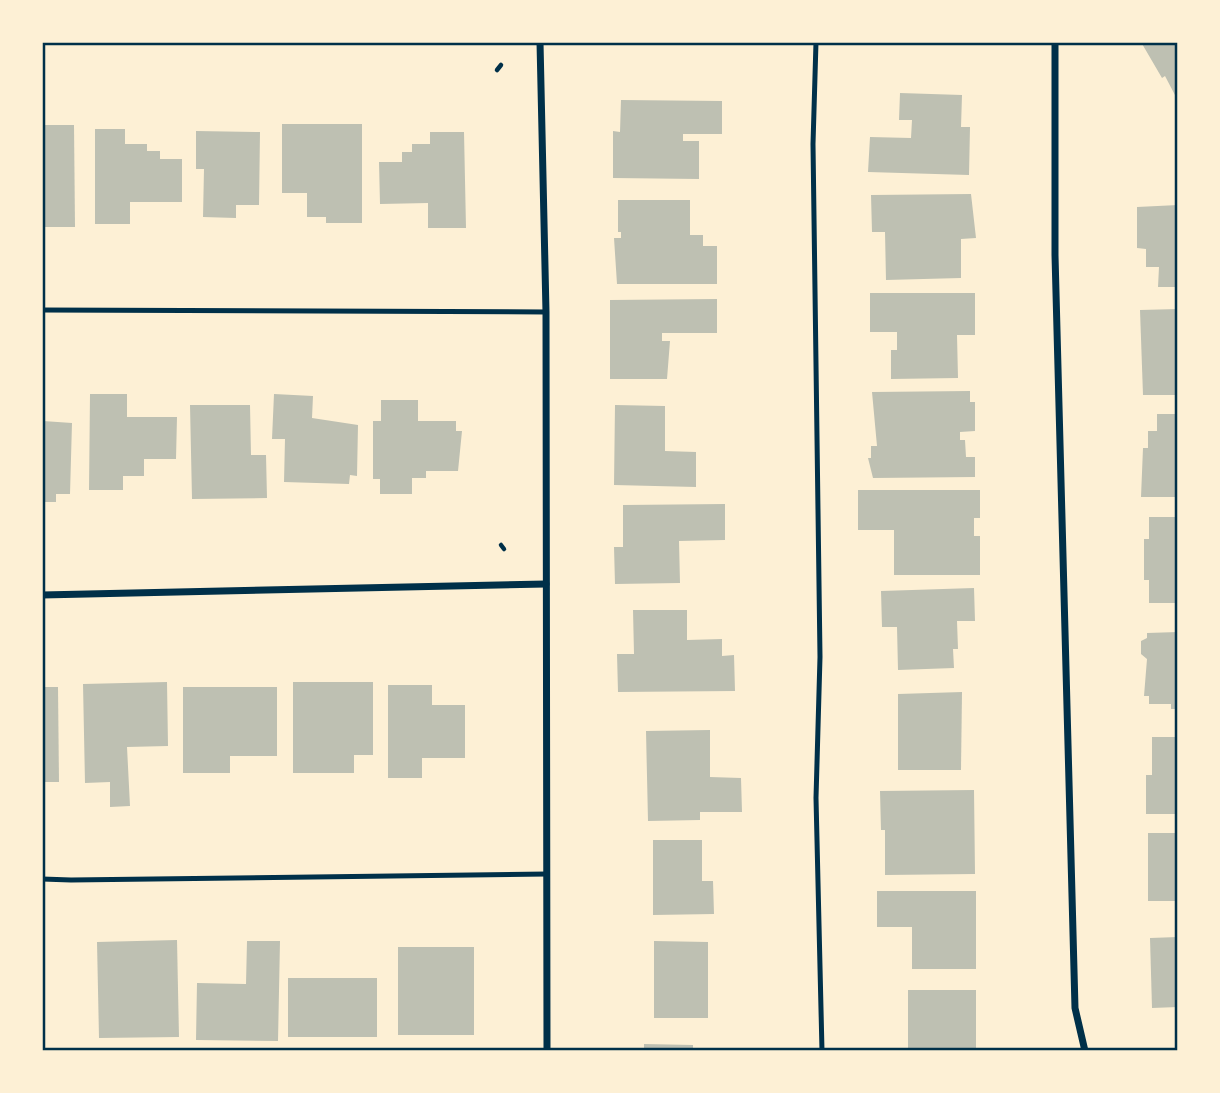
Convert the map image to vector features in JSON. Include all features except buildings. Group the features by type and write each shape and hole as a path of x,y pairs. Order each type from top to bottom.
{"street":[{"path":"540,42 546,312 547,1051"},
{"path":"1055,42 1055,255 1075,994 1085,1051"},
{"path":"42,595 546,584"}],"lane":[{"path":"816,42 813,144 820,657 816,798 822,1051"},
{"path":"42,310 546,312"},
{"path":"42,879 547,874"}]}
